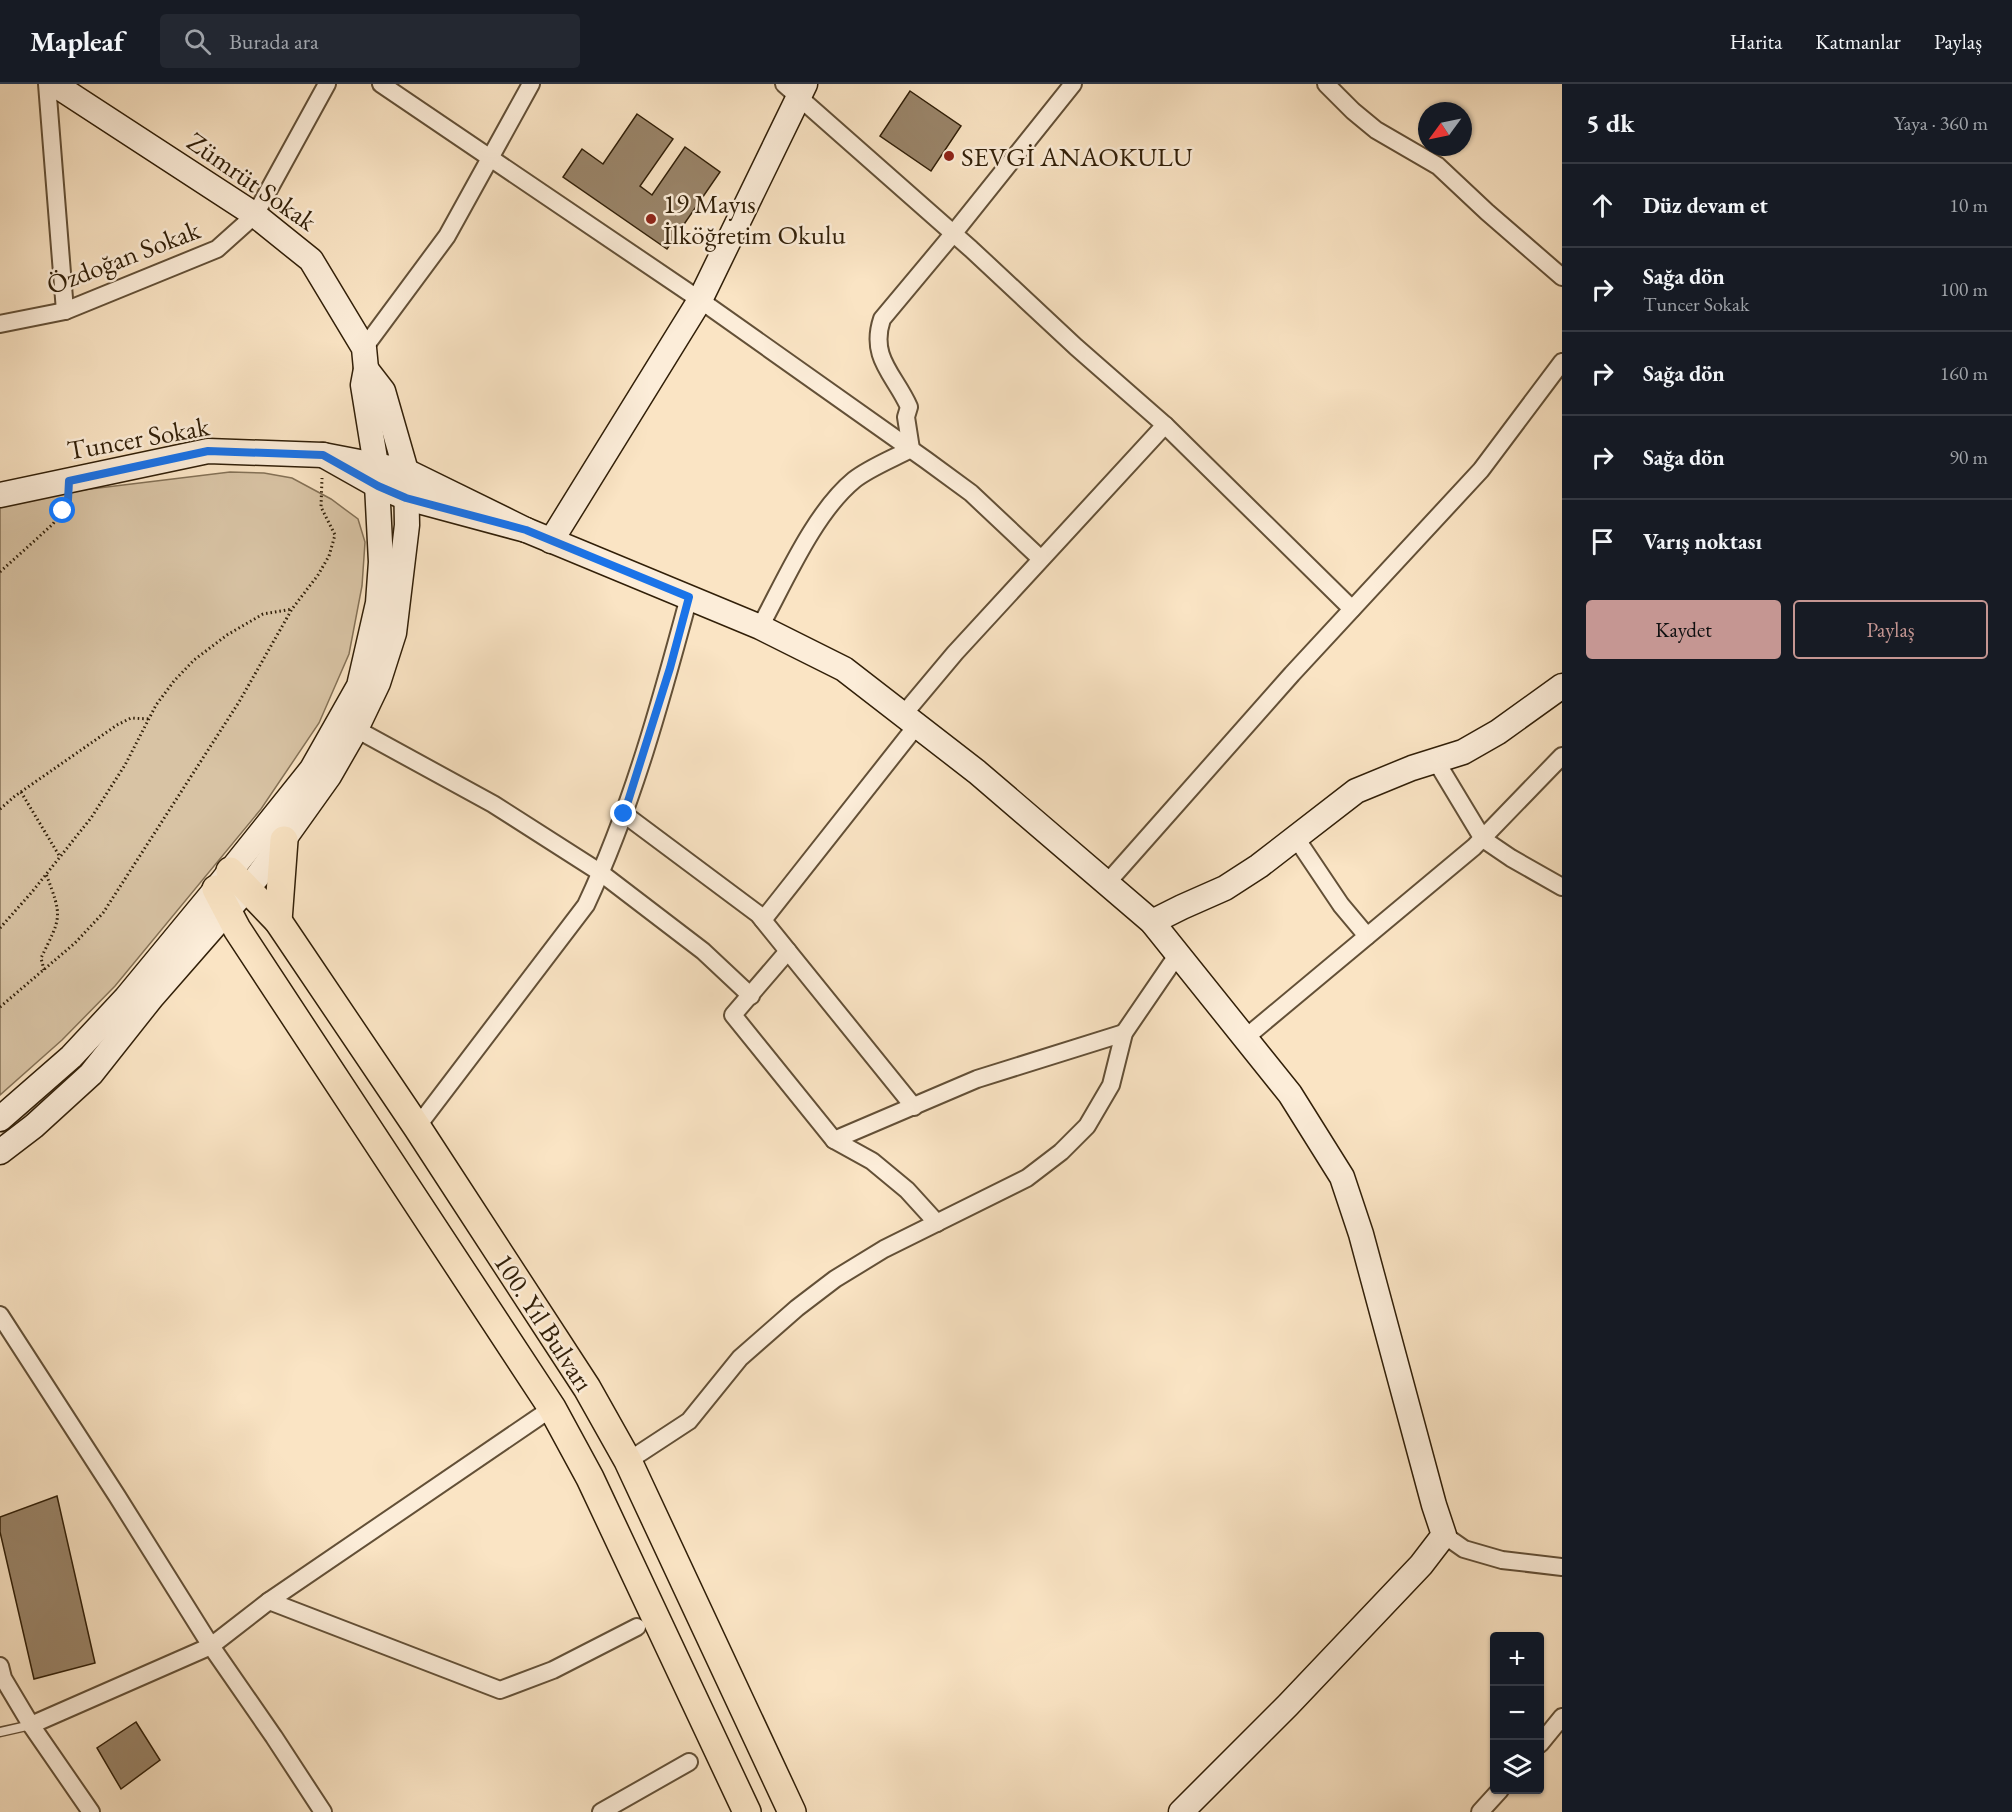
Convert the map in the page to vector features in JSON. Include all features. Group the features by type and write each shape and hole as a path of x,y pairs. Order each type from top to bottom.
{"main road":[{"path":"278,921 284,840"},
{"name":"100. Yıl Bulvarı","path":"230,890 278,921 587,1388 628,1461 792,1812"},
{"name":"100. Yıl Bulvarı","path":"230,890 237,928 552,1408 590,1478 747,1812"}],"street":[{"path":"47,84 65,311"},
{"name":"Zümrüt Sokak","path":"54,84 255,215 311,260 383,391 406,471 407,525 394,633 378,682 356,729 329,777 284,840 230,890"},
{"name":"Özdoğan Sokak","path":"0,324 65,311 217,249 255,215 327,84"},
{"path":"381,84 700,300 911,449 971,493 1041,560"},
{"path":"0,1152 34,1126 91,1074 152,997 230,890 312,769 359,686 378,603 381,562 377,476 363,385 365,358 447,236 531,84"},
{"path":"911,449 906,417 909,407 878,347 878,333 882,319 1073,84"},
{"path":"1326,84 1376,130 1438,166 1562,277"},
{"path":"551,541 700,300 796,88 1076,347 1165,425 1352,609"},
{"path":"1107,883 1292,674 1481,470 1562,362"},
{"path":"763,920 910,720 955,653 1165,425"},
{"path":"760,627 812,531 832,503 855,479 911,449"},
{"name":"Tuncer Sokak","path":"0,495 208,451 323,455 377,476"},
{"path":"377,476 406,471 526,530 760,627 844,669 977,772 1152,922 1290,1094 1342,1177 1361,1234 1434,1505 1444,1534 1464,1548 1502,1560 1562,1567"},
{"path":"377,476 406,498 526,530"},
{"path":"417,1128 586,905 624,814 670,668 689,597"},
{"path":"1152,922 1225,888 1259,866 1356,791 1463,752 1489,737 1562,686"},
{"path":"356,729 494,804 601,873 703,951 751,996"},
{"path":"1245,1038 1483,839 1562,756"},
{"path":"1436,761 1483,839 1562,887"},
{"path":"624,814 758,914 914,1107"},
{"path":"1296,838 1341,905 1367,936"},
{"path":"0,1119 70,1057 230,890"},
{"path":"788,951 733,1015 834,1140 872,1161 907,1190 937,1223"},
{"path":"628,1461 689,1421 740,1358 797,1308 835,1279 884,1249 1026,1178 1061,1152 1087,1126 1111,1085 1124,1033 1179,954"},
{"path":"834,1140 977,1079 1124,1033"},
{"path":"1,1319 117,1496 211,1646 323,1812"},
{"path":"31,1725 211,1646 269,1602 552,1408"},
{"path":"1181,1812 1288,1705 1421,1565 1444,1534"},
{"path":"269,1602 500,1690 553,1670 637,1627"},
{"path":"0,1666 3,1678 31,1725 91,1812"},
{"path":"1542,1740 1562,1717"},
{"path":"602,1812 689,1762"},
{"path":"1480,1812 1496,1794"}],"lane":[{"path":"0,1732 31,1725"}],"path":[{"path":"0,1007 75,944 103,913 239,702 292,609 318,575 329,556 335,535 321,507 323,455"},
{"path":"0,572 53,524 63,511 68,500 69,481"},
{"path":"0,928 91,818 174,681 202,653 226,635 263,614 292,609"},
{"path":"0,809 117,725 131,718 149,719"},
{"path":"21,792 60,857"},
{"path":"44,970 41,958 58,925 58,912 46,874"}],"shaded area":[{"path":"230,472 264,473 292,478 331,499 358,519 365,542 362,586 349,654 319,723 261,809 115,986 62,1040 0,1095 0,500"}],"building":[{"path":"910,91 961,126 931,171 880,136"},
{"path":"637,114 673,139 640,186 652,195 685,147 720,172 667,249 563,177 582,149 603,164"},
{"path":"57,1496 95,1663 34,1679 0,1532 0,1517"},
{"path":"136,1722 160,1760 121,1789 97,1748"}],"place":[{"name":"SEVGİ ANAOKULU","path":"949,156"},
{"name":"19 Mayıs İlköğretim Okulu","path":"651,219"}],"route":[{"path":"63,511 68,500 69,481 208,451 323,455 378,486 406,498 526,530 689,597 670,668 624,814"}]}
